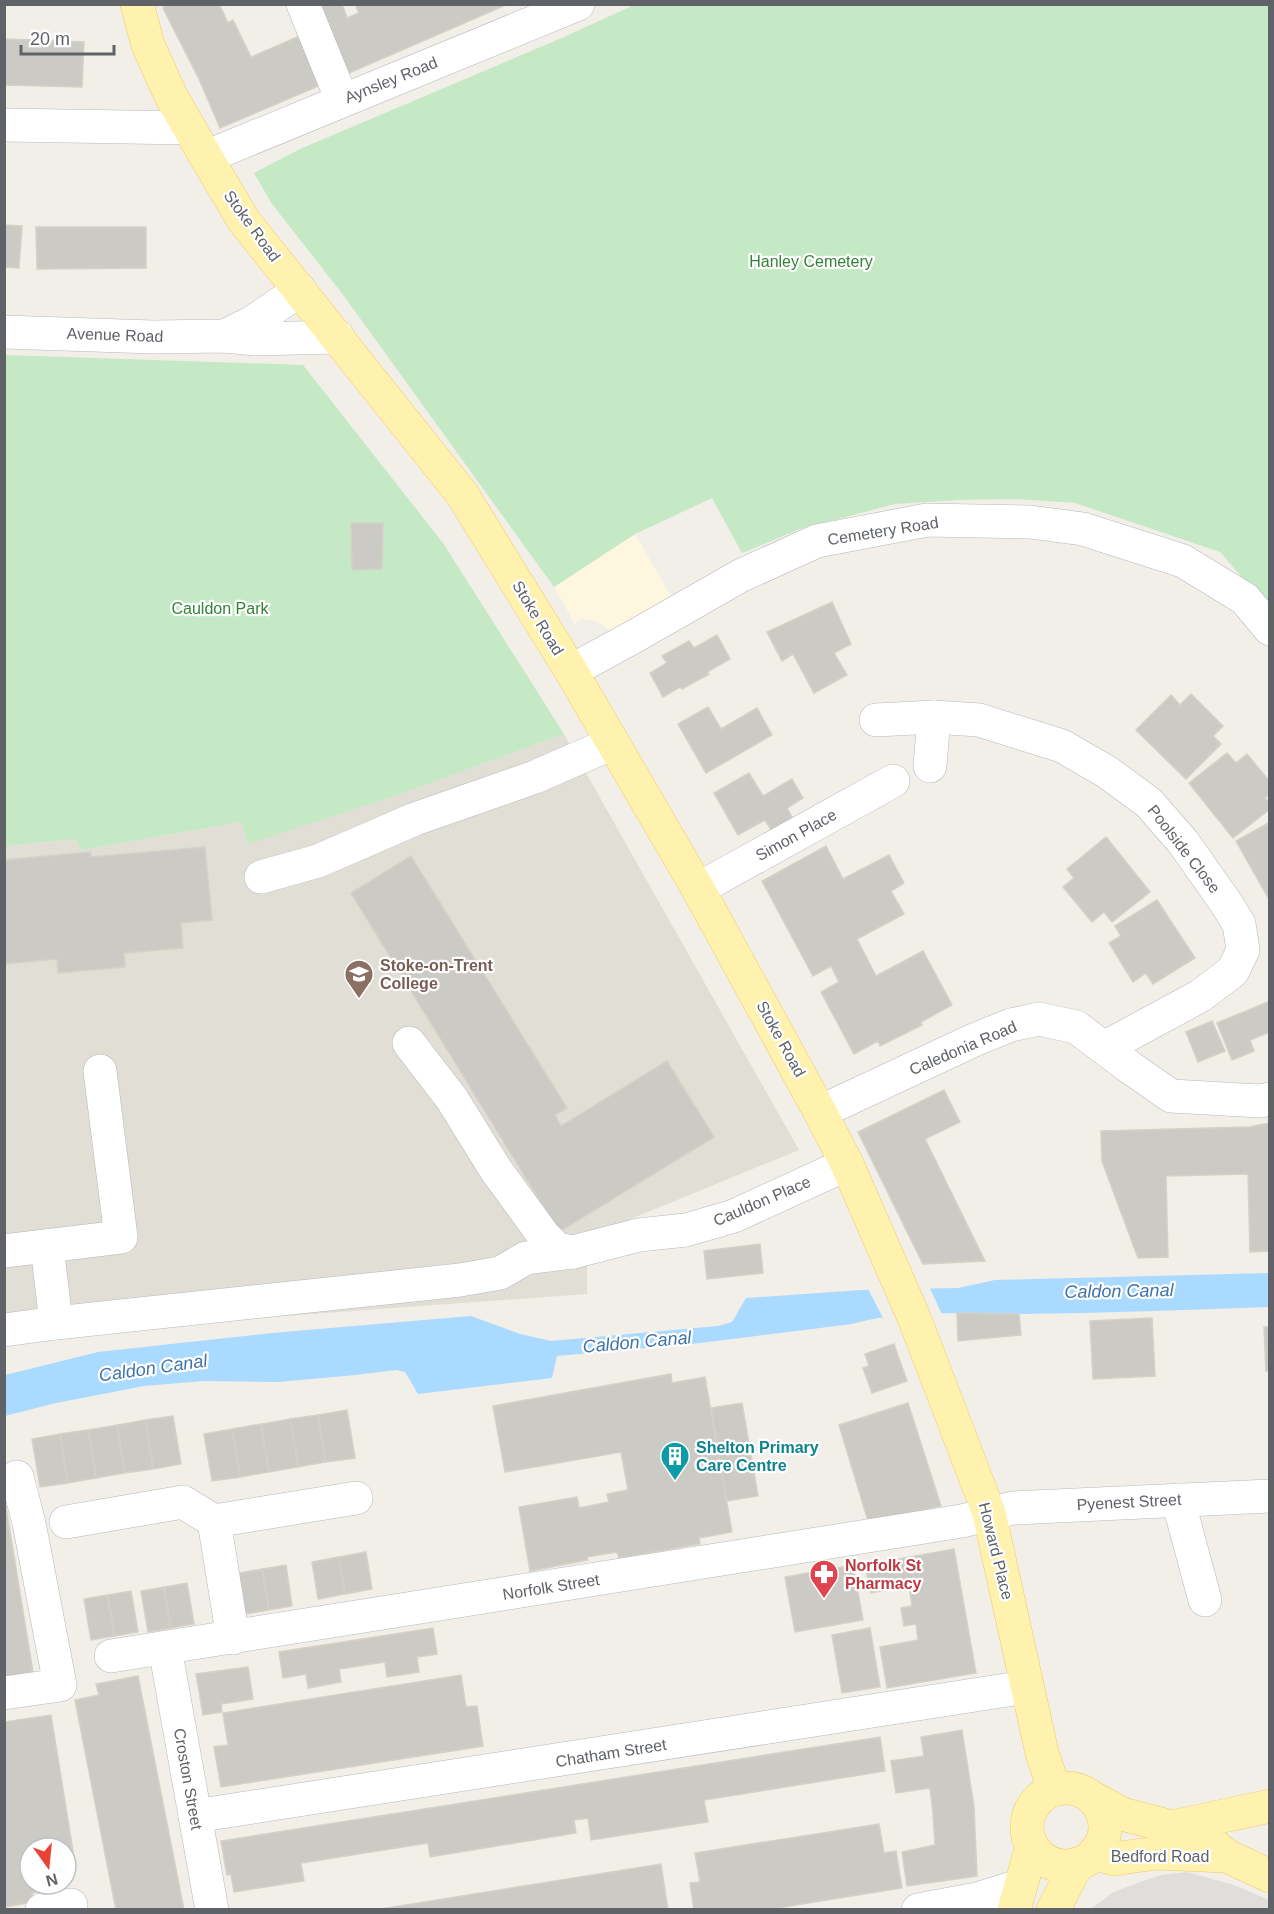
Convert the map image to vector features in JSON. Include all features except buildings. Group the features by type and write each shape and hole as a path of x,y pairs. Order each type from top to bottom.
{"main road":[{"name":"Stoke Road","path":"137,4 148,45 171,96 244,220 462,494 571,670 698,889 820,1112 847,1164 890,1266"},
{"name":"Howard Place","path":"890,1266 915,1320 989,1513 1041,1753 1054,1790"},
{"path":"1068,1788 1079,1790 1091,1797 1100,1809 1105,1825 1099,1848 1086,1858 1064,1866 1047,1861 1037,1852 1032,1846 1028,1833 1027,1822 1032,1809 1037,1801 1054,1790 1068,1788"},
{"name":"Bedford Road","path":"1091,1797 1122,1814 1205,1838 1227,1856 1269,1876"},
{"path":"1172,1827 1269,1806"},
{"path":"1016,1898 1032,1846"},
{"name":"Bedford Road","path":"1086,1858 1114,1859 1156,1853 1201,1857 1227,1856"},
{"path":"1053,1910 1086,1858"}],"street":[{"path":"303,4 342,100"},
{"name":"Aynsley Road","path":"206,158 578,4"},
{"path":"4,125 189,128"},
{"name":"Avenue Road","path":"225,336 253,322 300,290"},
{"name":"Avenue Road","path":"4,332 153,337 225,336 255,339 338,337"},
{"name":"Cemetery Road","path":"571,670 740,576 817,541 927,520 1030,522 1083,529 1183,561 1245,599 1269,629"},
{"path":"930,766 934,717"},
{"name":"Poolside Close","path":"876,720 934,717 979,720 1062,746 1107,772 1149,803 1176,834 1226,903 1239,924 1243,950 1233,970 1200,996 1104,1048"},
{"path":"261,877 318,861 415,819 535,777 613,743"},
{"name":"Simon Place","path":"698,889 893,781"},
{"name":"Caledonia Road","path":"820,1112 983,1036 1011,1025 1039,1019 1076,1027 1171,1096 1260,1101 1269,1099"},
{"path":"409,1043 452,1099 496,1170 544,1236 557,1249 573,1252"},
{"path":"4,1251 121,1237 100,1071"},
{"name":"Cauldon Place","path":"4,1330 460,1280 500,1273 526,1258 573,1252 639,1235 686,1230 734,1216 847,1164"},
{"path":"47,1246 56,1323"},
{"path":"4,1693 60,1685 29,1523 17,1477"},
{"name":"Pyenest Street","path":"989,1513 1013,1508 1269,1496"},
{"path":"66,1522 183,1502 214,1521 356,1498"},
{"path":"1178,1500 1205,1600"},
{"name":"Norfolk Street","path":"111,1656 951,1523 989,1513"},
{"path":"214,1521 233,1638"},
{"name":"Croston Street","path":"165,1648 212,1910"},
{"name":"Chatham Street","path":"195,1816 1026,1687"},
{"path":"918,1910 977,1899 1016,1898"}],"shaded area":[{"path":"635,534 671,596 611,632 602,624 592,620 581,619 575,624 554,587"},
{"name":"Stoke-on-Trent College","path":"564,734 799,1150 587,1237 587,1294 106,1329 22,1341 5,1347 5,846 76,839 81,850 241,822 248,843 398,795"},
{"path":"1187,1872 1234,1885 1269,1900 1269,1909 1091,1909 1112,1893 1137,1883 1161,1875"}],"green space":[{"name":"Hanley Cemetery","path":"634,5 1269,5 1269,608 1220,552 1075,503 1018,499 895,504 800,529 742,553 712,498 635,534 554,587 344,296 272,204 254,173 300,149"},
{"name":"Cauldon Park","path":"5,355 303,365 443,543 564,734 398,795 248,844 241,822 81,850 76,839 5,846"}],"water":[{"name":"Caldon Canal","path":"1269,1273 1269,1307 1082,1313 913,1314 700,1343 557,1356 552,1378 418,1394 405,1372 396,1370 279,1382 204,1381 144,1386 56,1403 5,1416 5,1375 98,1352 272,1333 471,1316 520,1334 551,1341 718,1326 732,1322 746,1298 861,1290 958,1288 995,1280"}],"pier":[{"path":"929,1286 943,1317 884,1320 867,1287"}],"place":[{"name":"Stoke-on-Trent College","path":"359,1000"},
{"name":"Shelton Primary Care Centre","path":"675,1482"},
{"name":"Norfolk St Pharmacy","path":"824,1600"}]}
